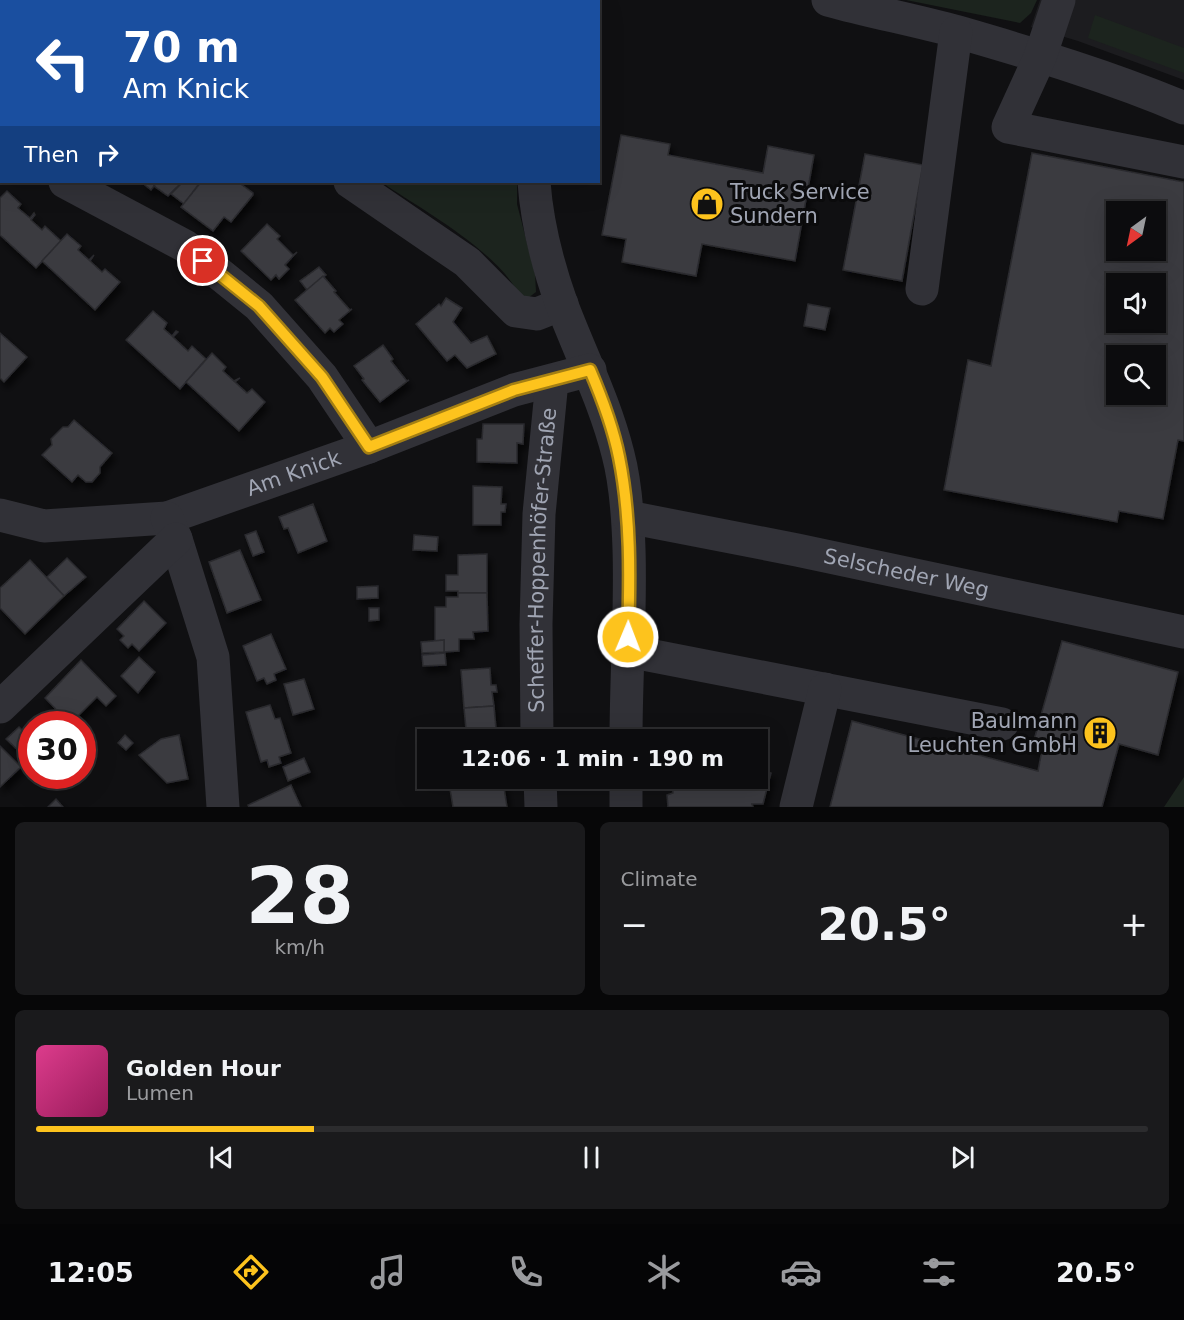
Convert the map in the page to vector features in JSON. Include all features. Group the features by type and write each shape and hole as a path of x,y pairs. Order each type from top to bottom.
{"street":[{"path":"828,0 956,32 1040,57 1143,91 1184,108"},
{"path":"1059,0 1040,57 1008,128 1184,162"},
{"path":"922,288 956,32"},
{"path":"67,183 185,246 259,306 322,377 369,447"},
{"path":"351,183 467,262 516,310 537,314 562,303"},
{"path":"534,183 541,231 562,303 607,412 619,457 628,517 630,584 626,729"},
{"name":"Am Knick","path":"0,707 172,529 514,390 590,370"},
{"name":"Scheffer-Hoppenhöfer-Straße","path":"537,729 536,624 539,514 552,381"},
{"name":"Am Knick","path":"0,515 44,526 172,529"},
{"name":"Selscheder Weg","path":"628,517 809,552 1184,632"},
{"path":"172,529 213,657 223,807"},
{"path":"628,651 1002,724"},
{"path":"796,807 825,689"},
{"path":"540,789 541,807"},
{"path":"626,789 626,807"}],"shaded area":[{"path":"906,0 1037,0 1031,13 1020,23"},
{"path":"1040,0 1184,0 1184,80 1078,41 1031,27"},
{"path":"1095,15 1184,48 1184,73 1088,38"},
{"path":"383,183 517,183 517,204 535,274 536,292 528,298 519,295 495,263 458,232"},
{"path":"1184,777 1184,807 1164,807"}],"building":[{"name":"Truck Service Sundern","path":"621,135 670,144 668,155 763,173 768,146 814,155 795,261 702,244 696,276 622,262 626,239 602,235"},
{"path":"1032,153 1184,182 1184,441 1178,440 1163,519 1119,511 1117,522 944,490 968,360 991,366"},
{"path":"865,154 923,165 902,281 843,270"},
{"path":"142,183 156,183 151,190"},
{"path":"156,183 181,183 168,196 154,186"},
{"path":"182,183 199,184 184,204 171,194"},
{"path":"200,183 239,183 253,193 231,222 224,217 213,231 181,207"},
{"path":"7,191 21,204 18,208 30,218 34,213 31,220 42,230 45,226 61,241 36,268 0,235 0,198"},
{"path":"267,224 280,236 277,239 293,255 297,252 285,265 289,269 279,279 276,275 271,280 241,251"},
{"path":"67,234 81,246 78,250 89,260 94,255 90,261 102,272 105,269 120,282 95,310 42,261"},
{"path":"319,267 326,275 307,290 300,281"},
{"path":"323,276 336,291 334,292 350,310 352,309 339,320 343,324 334,332 330,328 325,333 295,300"},
{"path":"446,298 462,308 453,322 471,343 487,336 496,354 467,368 455,355 447,361 416,324 439,304 441,306"},
{"path":"808,304 830,308 825,330 804,326"},
{"path":"153,311 167,323 164,329 172,336 176,331 178,332 173,337 188,351 192,346 206,359 180,389 126,340"},
{"path":"0,333 27,357 4,382 0,378"},
{"path":"383,345 393,359 391,361 407,381 409,380 380,402 354,366"},
{"path":"212,353 226,367 223,371 234,381 240,378 235,382 247,393 252,389 265,402 239,431 186,382"},
{"path":"74,420 112,453 100,467 100,473 92,482 86,482 78,475 72,482 42,455 52,445 51,439"},
{"path":"483,424 524,424 523,444 517,443 517,463 477,462 477,439 482,439"},
{"path":"473,486 502,487 501,504 506,504 505,512 501,512 501,525 473,525"},
{"path":"313,504 327,541 298,553 288,528 284,529 279,517"},
{"path":"256,531 264,552 253,556 245,535"},
{"path":"414,535 438,537 437,551 413,550"},
{"path":"240,550 261,600 227,613 209,562"},
{"path":"487,554 487,593 446,591 446,575 458,575 458,555"},
{"path":"67,558 86,577 64,596 47,577"},
{"path":"30,560 64,596 25,634 0,608 0,588"},
{"path":"378,586 378,598 357,599 357,587"},
{"path":"458,593 487,593 488,631 473,632 474,639 459,639 459,651 444,652 444,640 435,641 435,607 446,607 446,597 458,597"},
{"path":"144,601 166,623 139,651 132,644 128,648 120,640 124,636 117,629"},
{"path":"369,608 379,608 379,620 369,621"},
{"path":"271,634 286,669 274,674 276,680 267,684 264,678 257,681 243,646"},
{"path":"444,640 444,652 422,653 421,642"},
{"name":"Baulmann Leuchten GmbH","path":"1062,641 1178,672 1158,755 1119,744 1102,807 830,807 852,721 1038,771 1042,750 1032,747"},
{"path":"445,653 446,665 423,666 422,655"},
{"path":"139,657 155,672 138,693 121,676"},
{"path":"81,660 116,696 106,706 97,697 83,711 58,711 45,698"},
{"path":"490,668 491,685 496,685 497,692 492,692 494,706 464,708 461,670"},
{"path":"304,679 314,709 293,715 284,684"},
{"path":"270,705 275,719 280,718 291,753 279,757 281,763 269,767 267,760 261,762 246,712"},
{"path":"494,706 496,729 466,729 464,708"},
{"path":"18,728 18,750 6,739"},
{"path":"125,735 133,743 126,750 118,743"},
{"path":"179,735 188,779 167,783 139,755 161,739"},
{"path":"0,746 18,764 18,770 0,787"},
{"path":"304,758 310,772 288,781 283,767"},
{"path":"291,785 301,807 249,807 248,805"},
{"path":"450,789 504,789 507,807 453,807"},
{"path":"673,789 767,789 763,804 752,804 753,807 668,807 667,795 673,793"},
{"path":"56,799 63,807 48,807"}],"place":[{"name":"Truck Service Sundern","path":"707,204"},
{"name":"Baulmann Leuchten GmbH","path":"1100,733"}],"route":[{"path":"203,261 259,306 322,377 369,447 514,390 590,370 607,412 619,457 628,517 630,584 628,637"}]}
